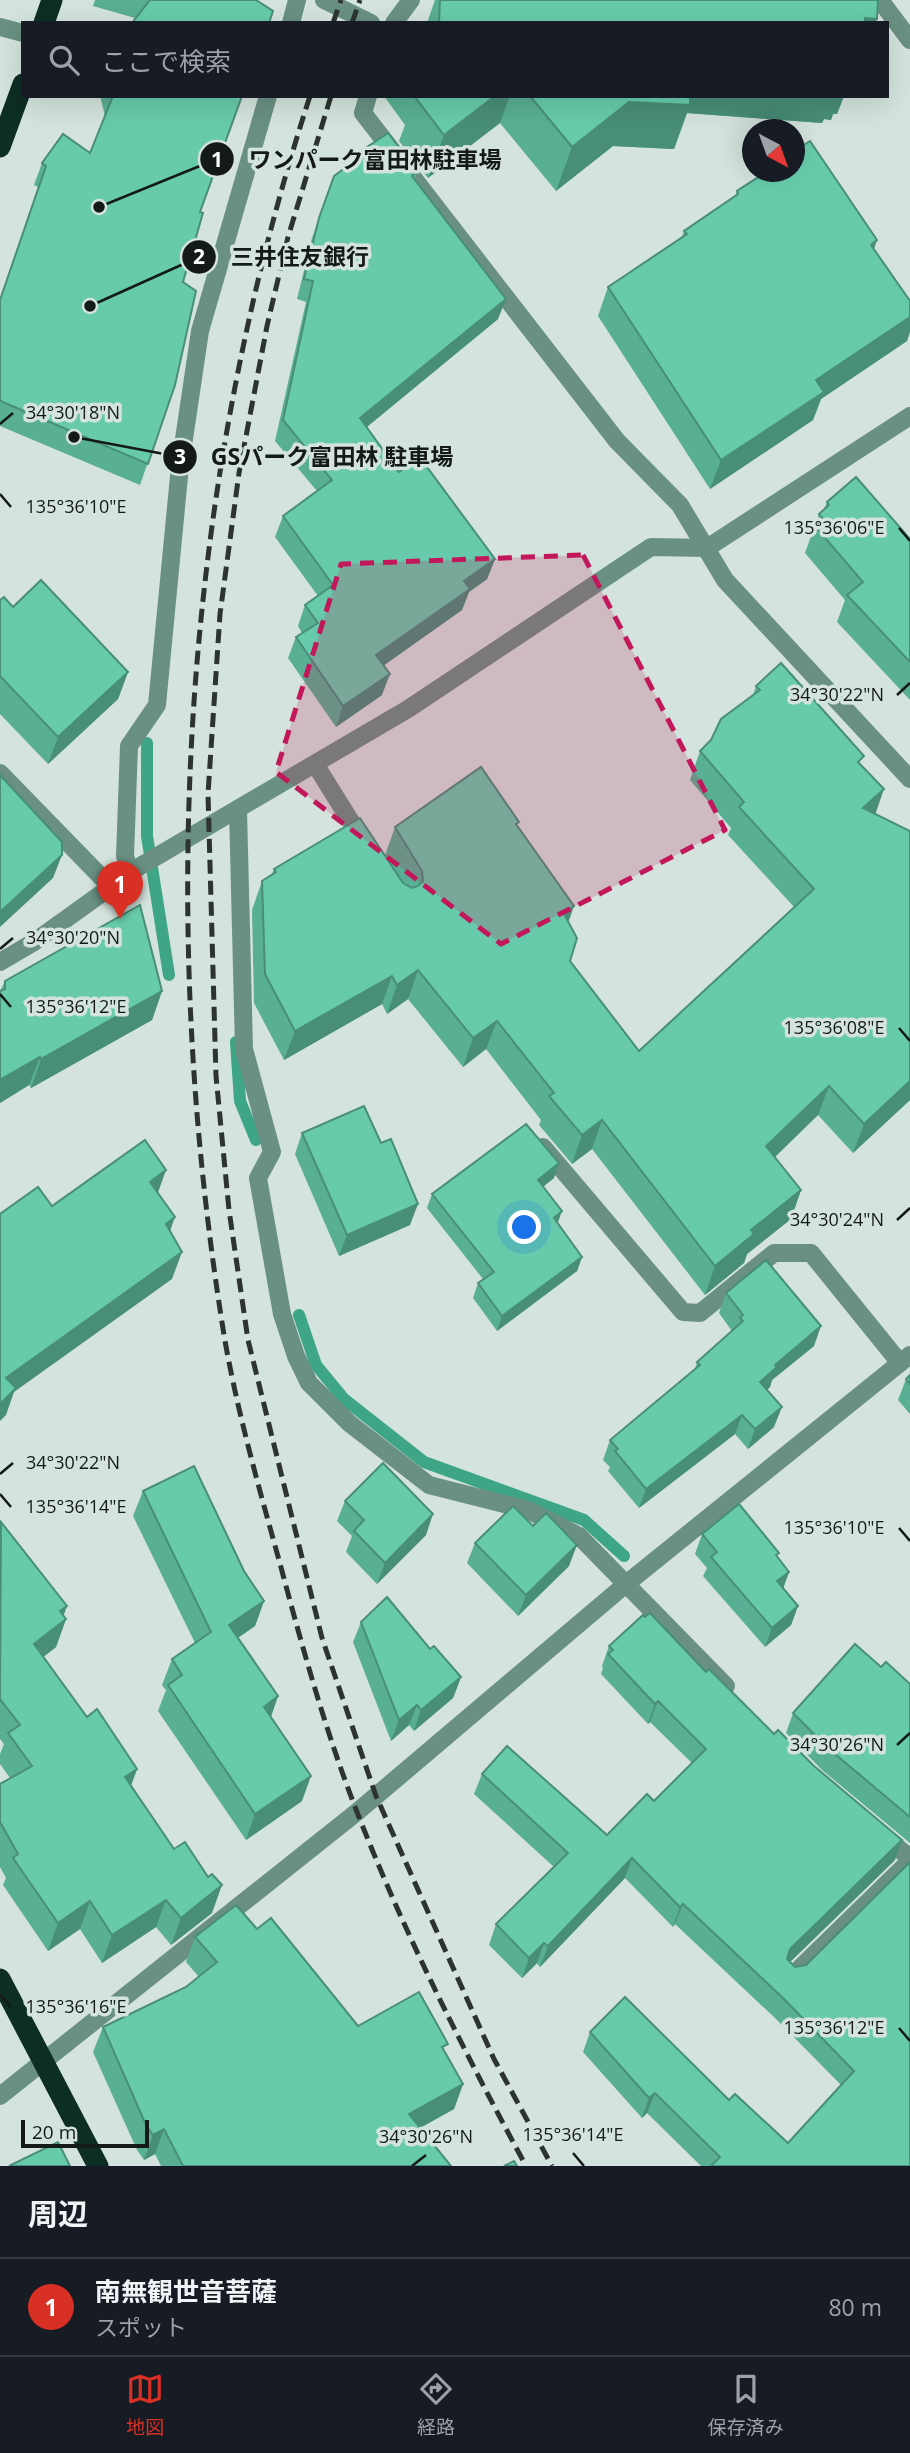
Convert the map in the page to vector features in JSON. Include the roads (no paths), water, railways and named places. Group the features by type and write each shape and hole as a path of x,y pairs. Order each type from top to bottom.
{"highway":[{"path":"45,21 52,0"},
{"path":"0,148 21,89"},
{"path":"0,1979 98,2166"}],"street":[{"path":"292,21 298,0"},
{"path":"324,0 367,21"},
{"path":"395,21 411,0"},
{"path":"880,0 910,40"},
{"path":"0,27 21,32"},
{"path":"134,871 125,856 129,746 157,705 180,466 200,331 267,98"},
{"path":"366,105 617,441 680,505 725,580 910,779"},
{"path":"0,962 34,942 134,871 408,709 651,547 707,548 910,416"},
{"path":"315,764 373,858"},
{"path":"0,773 111,887"},
{"path":"238,810 244,1049 272,1152 258,1178 282,1314 296,1356 309,1383 349,1423 429,1485 538,1516 579,1536 739,1700"},
{"path":"0,2096 357,1812 626,1584 905,1359 811,1253 774,1253 700,1312 683,1312 529,1131"},
{"path":"791,1977 910,1859 867,1822"}],"waterway":[{"path":"147,743 147,836 169,975"},
{"path":"236,1042 240,1101 256,1140"},
{"path":"299,1315 316,1365 344,1399 424,1462 584,1520 624,1556"}],"railway":[{"path":"334,21 341,0"},
{"path":"353,21 360,0"},
{"path":"309,98 266,247 232,401 208,557 193,713 188,871 191,1028 204,1185 225,1341 236,1396 325,1722 347,1786 396,1906 459,2038 526,2166"},
{"path":"330,98 288,237 267,326 239,473 220,614 208,794 216,1076 229,1210 248,1340 322,1638 376,1796 494,2059 552,2166"}],"place":[{"name":"ワンパーク富田林駐車場","path":"99,207"},
{"name":"三井住友銀行","path":"90,306"},
{"name":"GSパーク富田林 駐車場","path":"74,437"},
{"name":"南無観世音菩薩","path":"120,919"}]}
